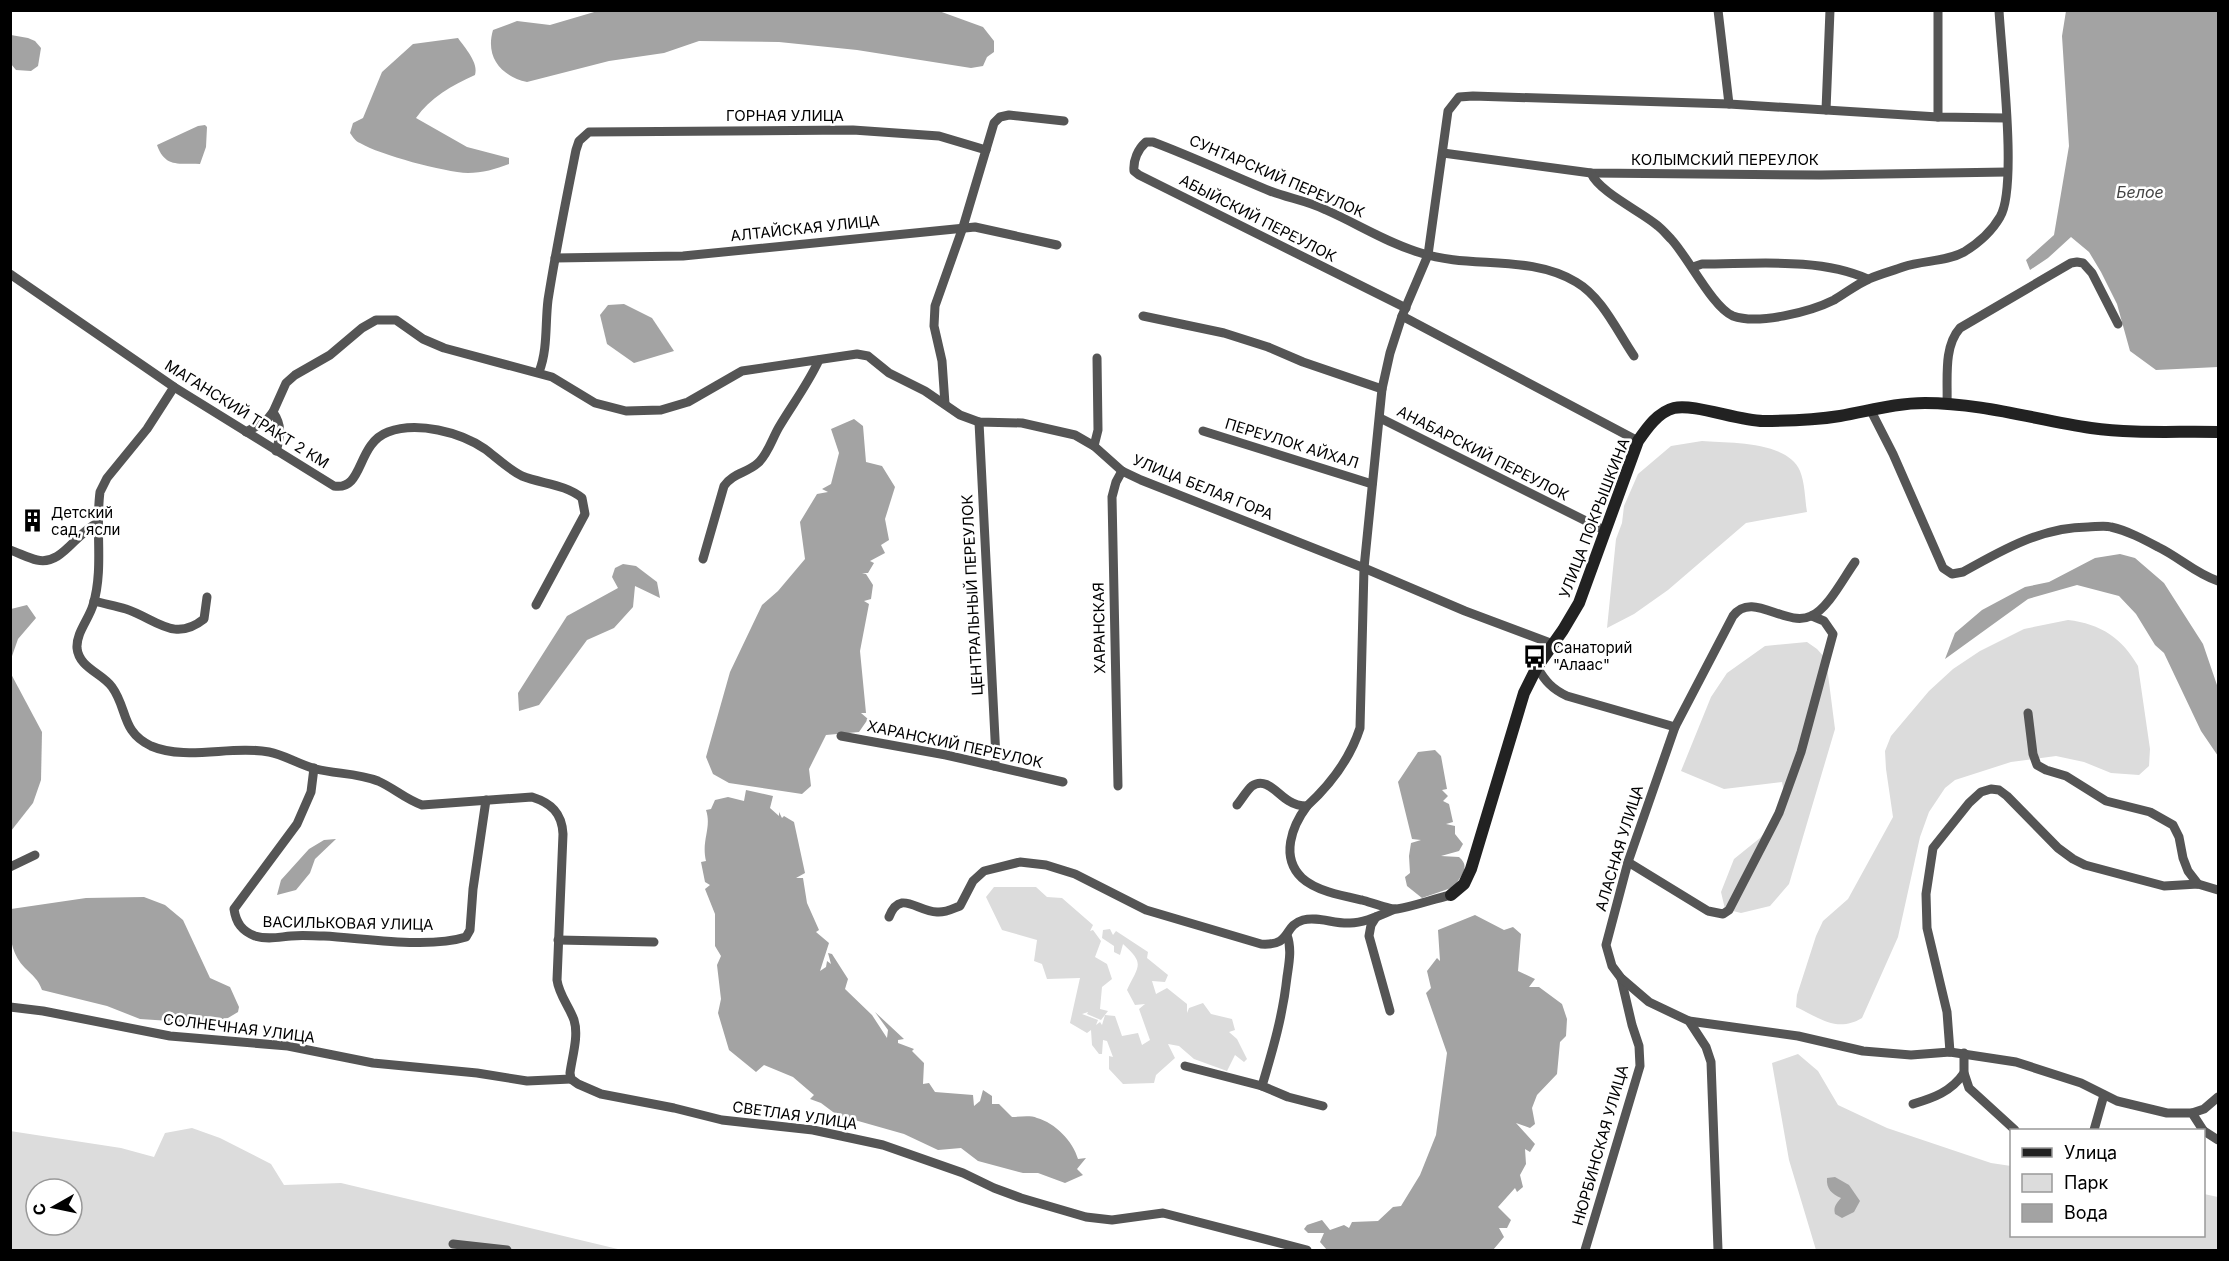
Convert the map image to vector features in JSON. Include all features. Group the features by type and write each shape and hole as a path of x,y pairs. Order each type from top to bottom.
{"street":[{"path":"1718,10 1729,105"},
{"path":"1826,111 1830,10"},
{"path":"1938,10 1938,117"},
{"path":"1591,173 1600,184 1659,226 1693,267 1719,307 1734,316 1757,318 1812,308 1833,300 1868,279 1912,264 1954,256 1965,251 1991,229 2001,216 2007,194 2006,118 1999,10"},
{"path":"1395,909 1343,896 1314,885 1302,878 1294,867 1290,852 1291,837 1296,821 1341,769 1356,742 1360,728 1364,568 1382,389 1390,353 1404,312 1428,255 1448,111 1459,98 1505,97 1729,105 1938,117 2006,118"},
{"path":"945,404 942,361 934,326 935,306 963,227 994,123 1004,115 1064,122"},
{"name":"ГОРНАЯ УЛИЦА","path":"555,258 576,150 583,136 598,131 853,130 939,136 986,150"},
{"name":"АБЫЙСКИЙ ПЕРЕУЛОК","path":"1153,142 1146,142 1141,146 1136,156 1134,171 1139,175 1404,312 1638,441"},
{"name":"СУНТАРСКИЙ ПЕРЕУЛОК","path":"1153,142 1192,156 1273,192 1325,209 1379,236 1428,255 1519,264 1559,274 1588,290 1634,356"},
{"name":"КОЛЫМСКИЙ ПЕРЕУЛОК","path":"1443,153 1591,173 1809,175 2007,172"},
{"name":"АЛТАЙСКАЯ УЛИЦА","path":"555,258 683,256 963,227 975,227 1057,244"},
{"path":"538,372 544,359 548,303 555,258"},
{"path":"1947,404 1950,346 1959,328 2072,263 2077,262 2088,267 2118,324"},
{"path":"1693,267 1702,264 1808,265 1833,267 1868,279"},
{"name":"МАГАНСКИЙ ТРАКТ 2 КМ","path":"10,274 174,387 334,486 341,488 351,483 370,444 377,437 396,430 432,429 462,437 483,448 520,475 563,487 576,494 582,498 585,514 536,604"},
{"path":"1143,316 1224,333 1382,389"},
{"name":"УЛИЦА БЕЛАЯ ГОРА","path":"246,432 266,421 273,412 286,383 295,375 330,355 362,328 376,320 396,320 423,339 444,348 538,372 569,386 595,403 626,411 661,410 688,402 742,371 767,365 856,354 868,356 889,373 925,391 960,415 979,422 1022,423 1075,435 1094,446 1122,471 1465,611 1553,644"},
{"path":"1094,446 1098,430 1097,358"},
{"path":"703,559 724,486 735,474 758,463 764,456 813,375 819,360"},
{"path":"174,387 147,429 107,478 100,492 98,571 94,601 78,640 77,649 81,660 112,686 124,716 139,738 164,750 272,752 314,768 359,775 379,782 406,800 422,805 532,797 543,801 559,815 563,823 557,980 559,991 574,1022 576,1032 570,1073 572,1079"},
{"name":"УЛИЦА ПОКРЫШКИНА","path":"1451,895 1464,884 1471,869 1515,715 1524,693 1537,667 1579,603 1638,441 1660,415 1672,408 1683,406 1762,421 1839,416 1904,404 1947,404 2094,428 2218,432"},
{"path":"1870,409 1893,454 1943,568 1952,574 1963,572 2035,536 2055,530 2109,526 2145,541 2206,577 2218,581"},
{"path":"273,412 280,429 276,451"},
{"name":"АНАБАРСКИЙ ПЕРЕУЛОК","path":"1380,418 1605,531"},
{"name":"ЦЕНТРАЛЬНЫЙ ПЕРЕУЛОК","path":"979,422 996,758 994,766"},
{"name":"ПЕРЕУЛОК АЙХАЛ","path":"1203,431 1372,484"},
{"name":"ХАРАНСКАЯ","path":"1118,786 1112,497 1122,471"},
{"path":"10,550 35,560 44,561 56,558 81,533 98,523"},
{"path":"1812,616 1820,611 1855,562"},
{"path":"94,601 126,609 172,629 181,630 193,628 204,619 207,597"},
{"name":"АЛАСНАЯ УЛИЦА","path":"1621,978 1612,966 1606,945 1628,862 1675,726 1738,609 1751,606 1794,619 1805,619 1812,616"},
{"path":"1628,862 1716,914 1723,914 1729,910 1779,813 1804,741 1833,634 1824,621 1812,616"},
{"path":"1537,667 1546,682 1567,696 1675,726"},
{"path":"2028,713 2033,754 2037,765 2066,776 2106,801 2150,812 2173,825 2179,837 2188,871 2198,884"},
{"name":"ХАРАНСКИЙ ПЕРЕУЛОК","path":"841,736 1063,782"},
{"name":"ВАСИЛЬКОВАЯ УЛИЦА","path":"314,768 311,792 297,824 234,909 235,920 241,928 254,936 269,939 326,936 367,940 427,941 456,940 466,937 470,930 473,890 486,800"},
{"path":"1238,805 1252,787 1260,783 1269,786 1296,805 1307,806"},
{"path":"1950,1052 1947,1012 1927,928 1926,894 1933,849 1961,811 1981,792 1991,789 1999,790 2058,848 2085,865 2164,886 2198,884 2218,890"},
{"path":"10,867 35,855"},
{"path":"889,917 893,908 900,903 909,903 924,910 939,913 960,906 973,881 984,871 1020,862 1046,864 1076,874 1146,909 1261,944 1273,945 1287,935 1299,921 1310,918 1352,923 1451,895"},
{"path":"1376,917 1371,925 1369,936 1390,1011"},
{"path":"1262,1086 1284,1008 1290,955 1287,935"},
{"path":"558,940 654,942"},
{"path":"1621,978 1649,1002 1669,1014 1689,1021 1798,1036 1863,1051 1911,1055 1964,1053 2016,1062 2081,1083 2117,1101 2167,1113 2192,1113 2204,1109 2218,1098"},
{"name":"НЮРБИНСКАЯ УЛИЦА","path":"1585,1251 1640,1066 1639,1046 1621,978"},
{"name":"СОЛНЕЧНАЯ УЛИЦА","path":"10,1007 44,1011 170,1036 288,1046 373,1063 477,1073 527,1081 572,1079"},
{"path":"1689,1021 1706,1047 1712,1062 1718,1251"},
{"path":"1964,1053 1964,1073 1969,1088 2013,1129"},
{"path":"1185,1066 1262,1086 1288,1097 1323,1107"},
{"path":"1913,1104 1944,1093 1953,1087 1964,1073"},
{"name":"СВЕТЛАЯ УЛИЦА","path":"572,1079 601,1094 722,1120 803,1128 861,1139 963,1173 1021,1198 1086,1217 1112,1220 1163,1213 1307,1251"},
{"path":"2095,1129 2104,1095"},
{"path":"2192,1113 2202,1129"},
{"path":"2205,1132 2218,1140"},
{"path":"453,1244 507,1251"}],"green space":[{"path":"1702,441 1742,443 1783,454 1793,461 1800,471 1807,512 1746,523 1668,590 1634,614 1607,628 1616,539 1622,523 1624,506 1638,474 1671,446"},
{"path":"2068,620 2091,625 2109,634 2118,640 2138,666 2150,749 2149,766 2139,775 2111,773 2084,762 2056,756 2011,762 1955,780 1945,788 1929,812 1920,837 1898,937 1862,1018 1845,1024 1836,1024 1796,1007 1797,995 1823,921 1848,899 1893,817 1885,751 1891,736 1929,691 1953,669 1980,651 2024,629"},
{"path":"1807,642 1826,659 1835,729 1789,884 1770,906 1741,913 1725,909 1721,892 1734,859 1760,838 1779,816 1785,799 1782,782 1724,789 1681,771 1711,697 1727,673 1765,646"},
{"path":"994,887 1036,887 1047,897 1062,898 1093,925 1090,931 1093,930 1101,941 1095,957 1107,964 1112,979 1102,987 1100,1009 1108,1011 1101,1020 1087,1014 1088,1012 1082,1014 1098,1020 1096,1025 1100,1022 1102,1025 1105,1015 1115,1016 1122,1036 1138,1033 1142,1045 1150,1040 1139,1009 1145,1004 1135,1005 1127,990 1137,970 1137,961 1123,944 1120,955 1114,952 1114,946 1102,938 1103,930 1110,929 1113,935 1116,931 1148,952 1147,958 1168,975 1165,982 1152,981 1156,994 1167,988 1187,1004 1187,1013 1189,1008 1203,1003 1211,1014 1232,1019 1235,1030 1229,1032 1237,1039 1247,1059 1244,1062 1235,1055 1227,1071 1194,1059 1179,1046 1168,1044 1175,1058 1156,1075 1154,1083 1123,1084 1109,1069 1109,1056 1113,1057 1107,1041 1103,1040 1102,1054 1099,1054 1092,1045 1091,1030 1087,1033 1070,1023 1080,978 1047,979 1042,964 1034,961 1037,940 1002,930 986,897"},
{"path":"1798,1054 1818,1071 1838,1105 1887,1128 1991,1163 2010,1166 2010,1237 2205,1237 2205,1194 2218,1197 2218,1250 1816,1250 1789,1160 1772,1063"},
{"path":"192,1128 220,1138 271,1164 284,1185 341,1183 622,1250 11,1250 10,1131 121,1148 154,1157 165,1133"}],"water":[{"path":"601,10 939,11 983,27 994,41 994,52 987,57 983,66 971,68 857,50 779,42 699,41 664,53 609,61 527,82 503,70 493,57 491,40 493,30 517,21 550,25"},
{"name":"Белое","path":"2066,11 2218,11 2218,367 2156,370 2130,351 2117,304 2101,272 2089,252 2071,237 2048,258 2030,270 2026,260 2054,235 2069,146 2062,36"},
{"path":"11,35 35,41 41,48 38,66 31,71 16,70 11,64"},
{"path":"458,38 473,61 475,75 442,93 416,118 467,147 509,158 509,164 478,172 457,172 397,158 369,148 355,140 350,133 353,123 363,118 382,72 413,44"},
{"path":"205,125 207,127 206,147 200,164 179,164 164,158 157,145"},
{"path":"624,304 652,318 674,351 634,363 607,344 600,315 608,305"},
{"path":"854,419 863,426 866,462 882,466 895,487 885,519 889,540 881,545 885,553 870,561 874,563 868,573 862,573 866,574 873,585 871,599 864,601 869,604 860,651 866,713 861,713 868,719 859,732 826,735 809,769 811,786 802,794 729,783 713,774 706,757 730,672 762,605 778,591 805,559 800,522 817,494 828,492 822,489 831,484 839,453 831,429"},
{"path":"2120,554 2135,558 2164,583 2203,644 2218,688 2218,756 2201,731 2164,653 2155,645 2136,614 2119,596 2077,585 2028,599 1945,659 1955,633 1982,610 2025,587 2049,582 2095,558"},
{"path":"623,564 636,566 657,582 660,598 635,586 633,607 614,628 587,640 539,705 519,711 518,693 567,616 618,588 612,577 615,568"},
{"path":"27,605 36,618 18,639 11,659 11,609"},
{"path":"10,672 42,732 41,780 33,803 11,831"},
{"path":"1435,750 1441,756 1447,789 1442,790 1448,796 1443,801 1449,804 1453,822 1446,824 1455,826 1455,834 1463,844 1459,851 1441,856 1459,857 1465,868 1454,887 1422,898 1407,886 1405,877 1410,873 1411,843 1421,840 1412,839 1398,782 1418,752"},
{"path":"746,790 773,796 770,808 779,816 779,812 782,818 784,816 794,822 805,873 796,878 803,878 807,903 819,930 816,932 829,943 820,971 826,967 827,961 831,964 828,953 832,954 848,979 845,989 872,1015 887,1038 888,1030 875,1012 904,1039 898,1040 898,1043 914,1049 912,1051 924,1063 923,1084 929,1083 935,1092 973,1095 974,1106 980,1101 983,1090 992,1096 992,1104 999,1104 1012,1117 1028,1116 1044,1120 1068,1139 1078,1159 1086,1158 1077,1169 1083,1175 1065,1183 1038,1173 1023,1173 978,1161 961,1148 938,1150 904,1134 837,1115 821,1103 810,1099 814,1095 793,1077 764,1065 756,1072 729,1050 718,1013 721,999 717,965 721,956 715,946 715,914 705,889 710,885 705,882 701,862 706,861 708,816 706,810 711,809 715,800 728,797 744,801"},
{"path":"336,839 315,859 310,873 296,890 277,895 281,880 309,849 324,840"},
{"path":"144,897 165,905 183,920 210,978 230,987 239,1007 238,1012 228,1018 200,1023 140,1019 107,1006 42,990 37,980 19,961 13,947 11,909 86,898"},
{"path":"1475,915 1504,930 1513,927 1521,934 1518,971 1535,979 1529,987 1539,987 1562,1004 1567,1019 1566,1036 1560,1042 1557,1074 1537,1095 1532,1108 1535,1124 1530,1128 1516,1123 1535,1144 1530,1152 1525,1149 1526,1164 1520,1175 1523,1187 1517,1192 1515,1188 1498,1207 1511,1220 1507,1228 1499,1228 1504,1237 1493,1250 1327,1250 1320,1242 1324,1233 1308,1233 1304,1229 1307,1225 1322,1220 1330,1230 1344,1225 1349,1228 1352,1222 1378,1221 1393,1207 1401,1206 1420,1175 1436,1135 1447,1053 1426,993 1431,988 1427,971 1437,958 1440,961 1438,930"},
{"path":"1835,1177 1849,1185 1860,1201 1854,1212 1842,1218 1835,1214 1836,1205 1841,1198 1832,1193 1828,1185 1827,1178"}],"place":[{"name":"Детский сад, ясли","path":"33,521"},
{"name":"Санаторий \"Алаас\"","path":"1535,656"}]}
